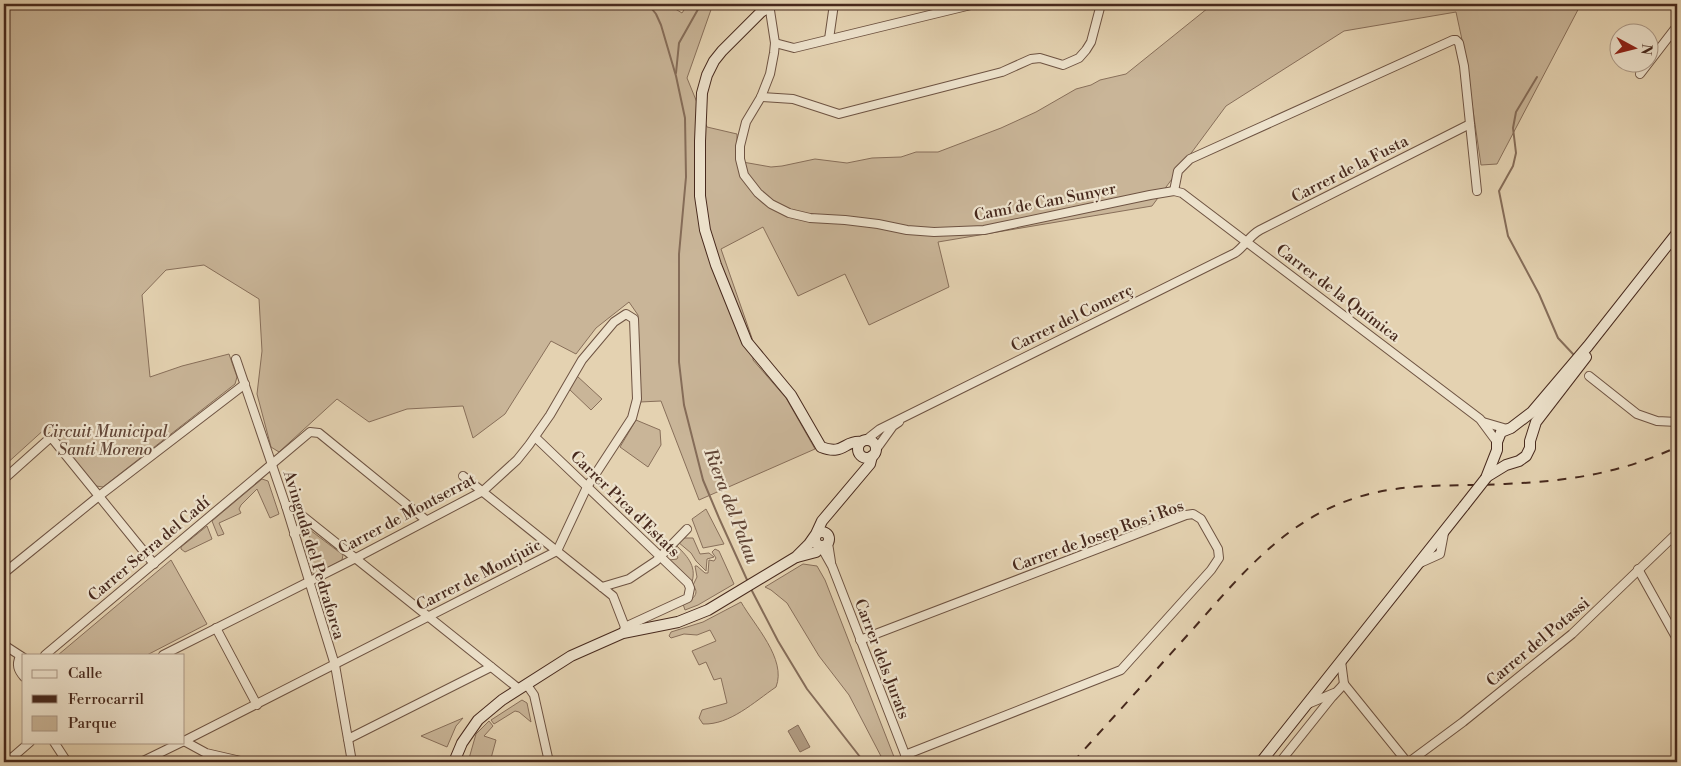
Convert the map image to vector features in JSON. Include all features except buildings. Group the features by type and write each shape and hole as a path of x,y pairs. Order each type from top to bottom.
{"street":[{"path":"829,39 834,4"},
{"path":"775,43 794,48 943,8 975,4"},
{"path":"769,6 775,43 770,74 761,97 793,100 839,114 1002,72 1030,59 1040,58 1063,65 1079,58 1091,42 1101,4"},
{"name":"Carrer del Comerç","path":"769,6 760,12 722,51 706,75 702,93 699,169 700,196 705,230 716,265 747,342 792,395 821,447 830,450 842,448 850,443 866,449"},
{"path":"1640,74 1677,26"},
{"path":"1174,191 1178,171 1190,159 1453,40 1460,43 1477,190"},
{"name":"Camí de Can Sunyer","path":"761,97 746,122 740,146 740,159 744,175 758,193 771,204 789,213 810,218 845,220 907,230 934,232 984,230 1174,191"},
{"name":"Carrer de la Fusta","path":"1247,242 1250,236 1260,230 1470,124"},
{"name":"Carrer de la Química","path":"1174,191 1191,199 1483,422 1497,446"},
{"path":"1487,477 1526,456 1540,416 1578,362 1677,233"},
{"path":"1261,762 1487,477 1501,432 1528,417 1578,362 1677,241"},
{"name":"Carrer del Comerç","path":"796,558 816,534 818,528 834,506 862,473 866,449 880,429 1236,253 1247,242"},
{"name":"Carrer de Montserrat","path":"165,654 354,559 483,491 517,460 536,437 582,360 614,322 626,314 630,316"},
{"name":"Carrer de Montjuïc","path":"185,740 557,551 588,487 632,418 637,399 635,329 634,319 630,316"},
{"name":"Avinguda del Pedraforca","path":"236,359 287,510 335,665 352,762"},
{"path":"1589,376 1637,414 1658,421 1677,422"},
{"path":"4,573 99,496 245,384"},
{"name":"Carrer del Comerç","path":"866,449 906,416"},
{"name":"Carrer de la Química","path":"1483,422 1509,428"},
{"path":"1509,428 1521,430 1530,441"},
{"name":"Carrer Serra del Cadí","path":"46,654 310,432 319,433 426,520"},
{"path":"4,479 51,437 154,564"},
{"name":"Carrer Pica d'Estats","path":"536,437 688,583 690,588 688,598 624,630"},
{"path":"1497,446 1502,458 1512,462"},
{"path":"463,476 613,596 624,630"},
{"path":"287,510 290,506 491,667 534,695 550,762"},
{"name":"Carrer del Comerç","path":"824,544 834,506"},
{"name":"Carrer de Josep Ros i Ros","path":"860,640 1186,515 1193,514 1201,519 1218,549 1219,558 1211,570 1121,670 906,758"},
{"path":"294,534 309,522"},
{"path":"602,587 628,579 656,561 687,529"},
{"path":"454,762 462,743 478,720 502,700 571,656 624,630 678,622 708,610 796,558 824,544 823,532 816,534"},
{"name":"Carrer del Potassi","path":"1408,762 1463,722 1572,634 1677,533"},
{"name":"Carrer dels Jurats","path":"824,544 826,556 832,566"},
{"name":"Carrer dels Jurats","path":"824,544 906,758"},
{"path":"1638,569 1677,638"},
{"path":"216,628 257,705"},
{"path":"4,646 22,657 18,664 19,671 22,675"},
{"path":"1341,661 1344,684 1408,762"},
{"path":"348,739 491,667"},
{"path":"1280,762 1344,684"},
{"path":"1306,705 1337,692"},
{"path":"185,742 206,753 236,762 246,762"},
{"path":"4,753 10,761 28,744"},
{"path":"55,744 67,762"},
{"name":"Carrer de Montjuïc","path":"141,762 177,744"}],"green space":[{"name":"Circuit Municipal Santi Moreno","path":"4,4 667,4 682,13 688,4 713,4 687,78 707,127 737,134 737,161 771,167 815,159 847,163 872,158 901,157 916,152 938,152 1001,128 1036,112 1076,89 1091,85 1100,80 1126,74 1213,4 1581,4 1497,164 1481,165 1464,49 1456,12 1344,31 1226,106 1152,206 938,242 949,287 869,325 845,274 798,296 763,227 721,249 754,344 753,360 786,398 815,449 699,500 661,401 640,402 638,315 629,302 596,328 576,354 551,341 505,414 473,438 463,406 407,409 369,422 337,399 279,452 271,447 257,394 262,351 259,299 204,265 166,270 142,295 150,377 182,366 229,354 237,377 235,384 103,487 96,486 60,442 59,432 54,428 47,427 4,466"},
{"path":"577,376 602,399 591,410 569,389"},
{"path":"636,420 660,430 661,445 648,467 620,447"},
{"path":"262,479 268,481 279,514 270,518 257,489 241,505 239,509 241,513 219,523 224,534 218,536 212,521"},
{"path":"706,509 724,544 703,548 692,519"},
{"path":"207,526 212,539 185,552 181,549 181,547"},
{"path":"310,530 343,555 342,560 316,574 310,572 302,544 309,539 310,537 307,532"},
{"path":"682,538 693,538 700,554 709,553 714,557 707,559 706,571 691,553 678,542"},
{"path":"675,544 687,556 692,565 692,582 669,560 677,559 676,554 665,555"},
{"path":"715,549 719,551 734,584 698,605 685,610 683,604 692,599 696,592 693,585 697,577 695,566 708,573 709,560 714,561 716,558 712,552"},
{"path":"171,560 207,624 149,654 59,654"},
{"path":"803,564 817,566 825,580 896,762 884,762 849,695 819,656 787,603 765,587"},
{"path":"741,602 768,643 773,654 778,676 776,687 732,717 723,721 703,724 699,718 702,710 727,703 721,678 714,680 706,662 699,665 692,651 716,641 710,630 697,635 684,634 671,638 669,636 671,632 703,622"},
{"path":"522,700 527,703 531,722 515,711 494,724 491,720"},
{"path":"463,718 456,726 447,747 421,736"},
{"path":"489,721 493,726 484,736 496,740 490,762 468,762 476,734"}],"shaded area":[{"path":"798,725 810,747 800,752 788,731"}],"waterway":[{"name":"Riera del Palau","path":"648,4 656,14 661,25 676,76 685,118 686,177 679,254 679,362 684,405 703,480 748,582"},
{"path":"676,73 679,43 701,4"},
{"path":"1537,77 1516,112 1513,128 1516,153 1513,166 1499,191 1508,236 1539,294 1558,338 1573,354"},
{"name":"Riera del Palau","path":"751,589 778,641 807,689 864,762"}],"railway":[{"path":"1073,762 1252,564 1301,524 1329,508 1360,497 1395,489 1422,486 1528,483 1572,478 1635,464 1677,447"}]}
